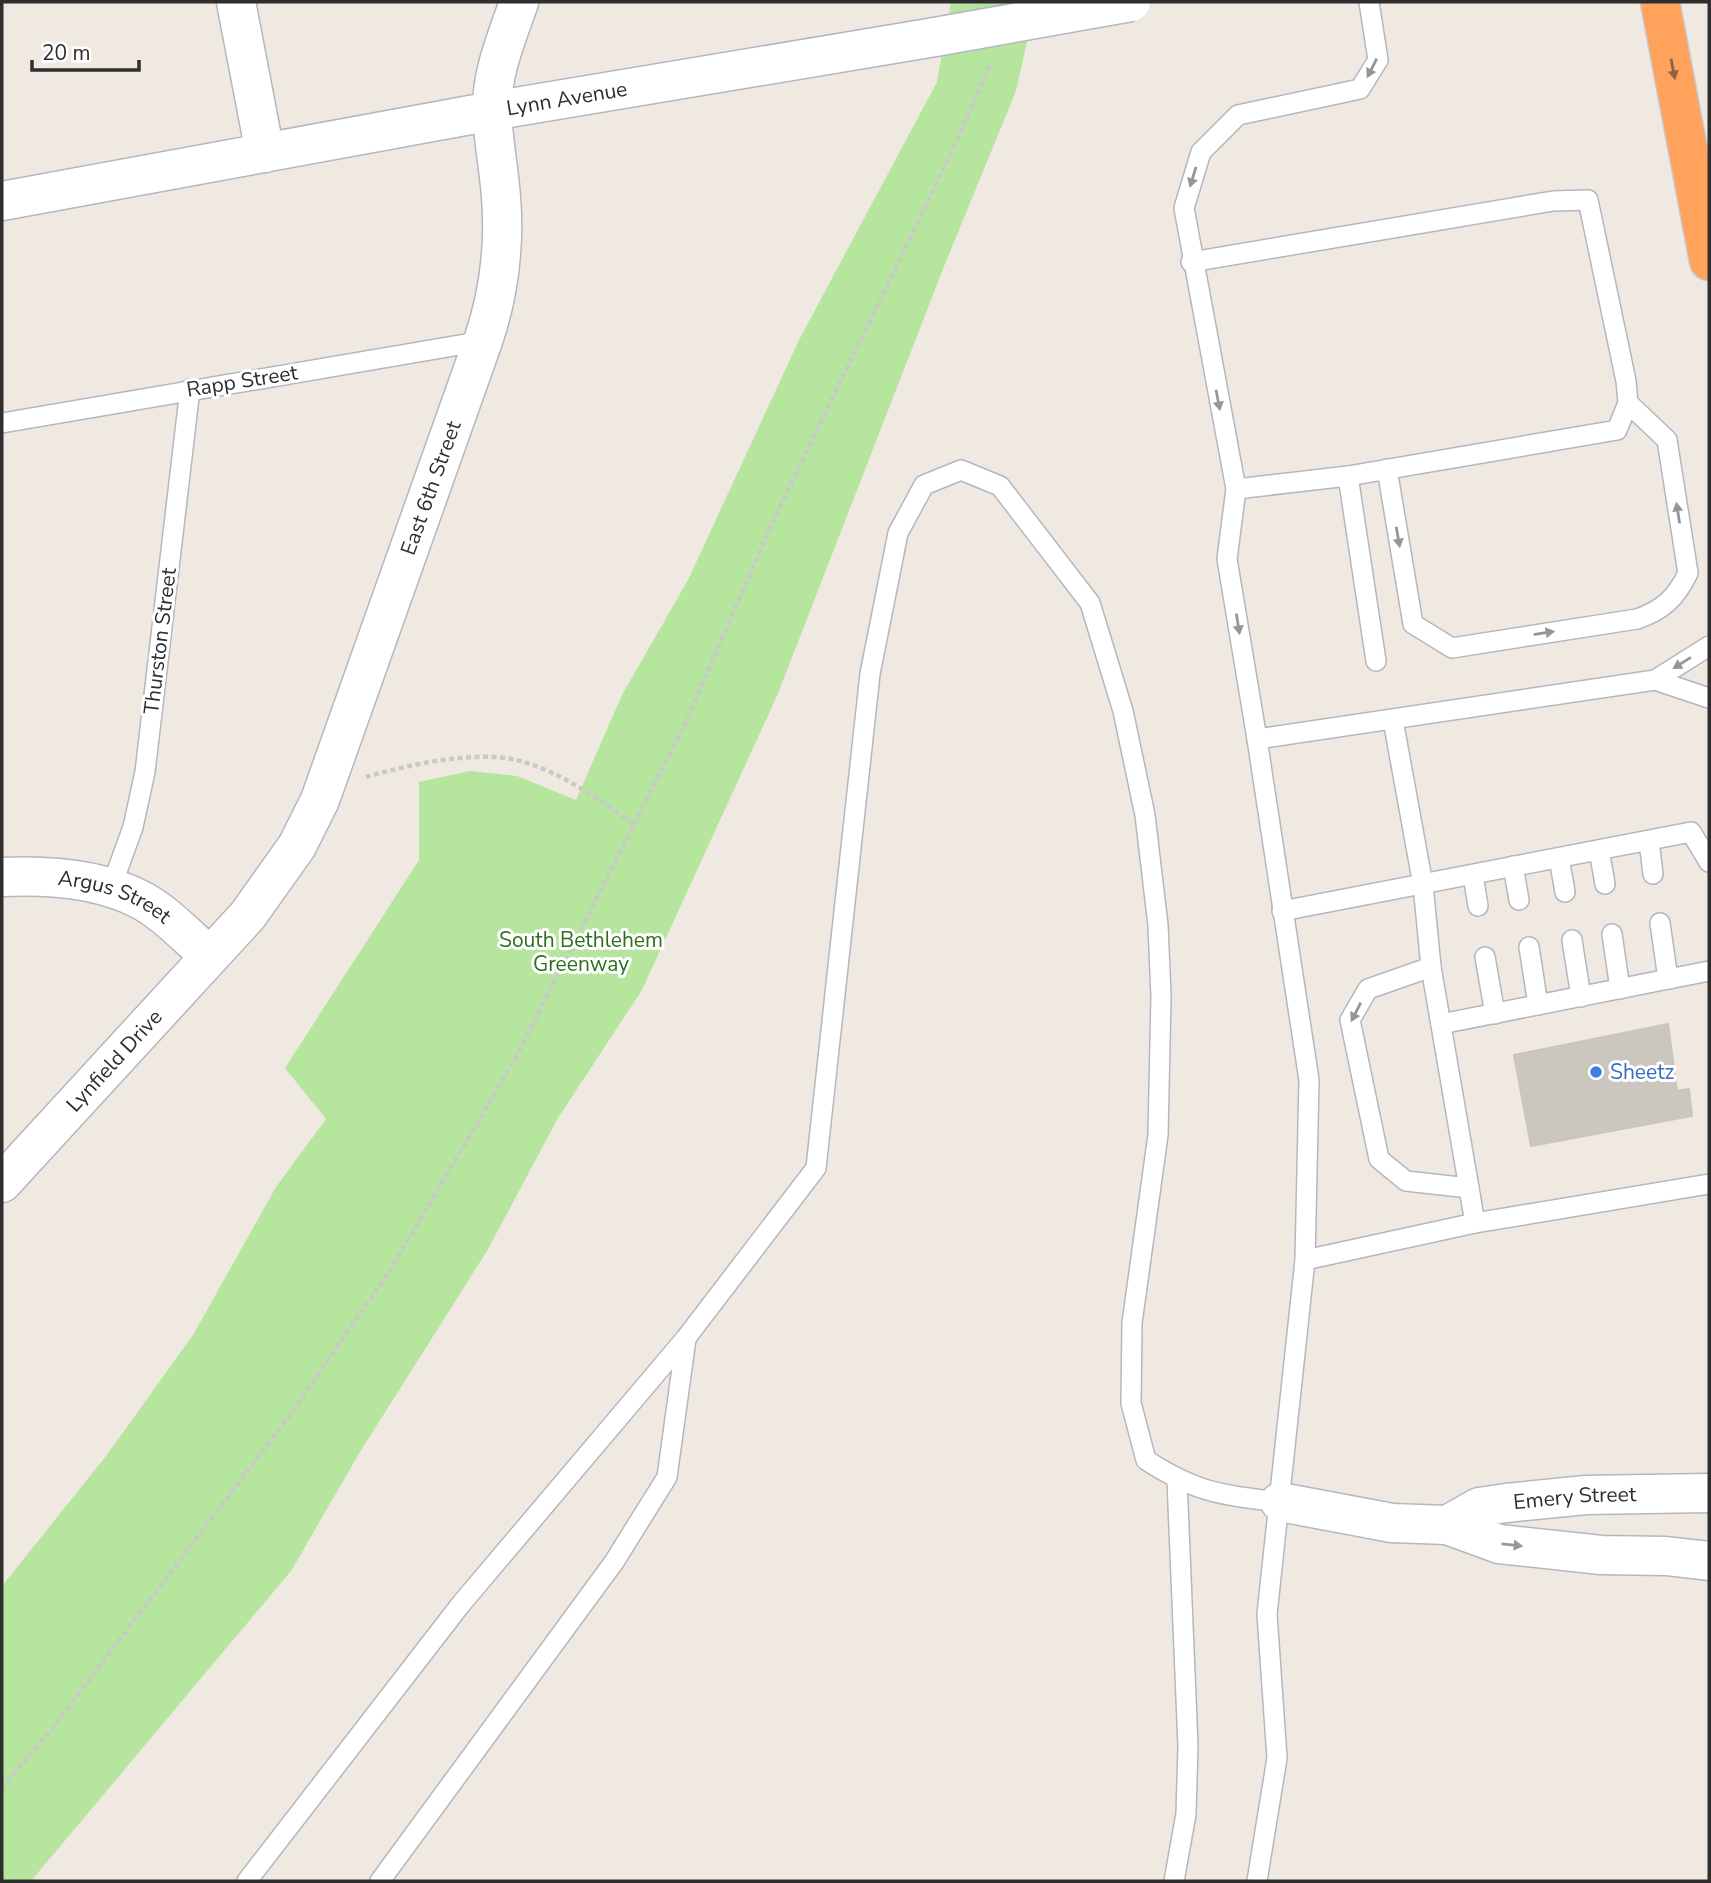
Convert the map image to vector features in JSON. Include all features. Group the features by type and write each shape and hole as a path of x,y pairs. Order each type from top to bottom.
{"highway":[{"path":"1660,2 1709,261"}],"street":[{"path":"236,2 265,153"},
{"name":"East 6th Street","path":"218,947 268,890 298,846 329,776 483,341 497,294 502,248 502,201 492,111 498,65 519,2"},
{"name":"Lynn Avenue","path":"2,201 492,111 1131,2"},
{"name":"Argus Street","path":"2,877 47,877 111,888 140,899 218,947"},
{"name":"Lynfield Drive","path":"2,1183 218,947"},
{"name":"Emery Street","path":"1447,1525 1479,1507 1506,1503 1586,1495 1709,1493"},
{"name":"Emery Street","path":"1280,1502 1392,1522 1447,1525 1499,1544 1601,1555 1666,1556 1709,1561"}],"lane":[{"path":"1257,1881 1277,1758 1267,1614 1305,1260 1309,1080 1227,559 1236,489 1191,262 1184,208 1201,152 1238,115 1360,89 1378,60 1369,2"},
{"path":"1191,262 1553,201 1588,200 1626,380 1628,403 1618,430 1387,470 1236,489"},
{"name":"Rapp Street","path":"2,423 483,341"},
{"name":"Thurston Street","path":"111,888 133,827 145,772 190,390"},
{"path":"1387,470 1413,624 1429,636 1452,648 1637,619 1658,612 1678,593 1688,573 1667,440 1628,403"},
{"path":"247,1881 461,1604 686,1338 816,1168 870,674 898,533 924,485 961,470 1000,486 1090,603 1126,724 1145,815 1158,925 1161,996 1158,1135 1132,1323 1131,1403 1146,1460 1177,1480 1215,1495 1280,1502"},
{"path":"1348,475 1376,661"},
{"path":"1257,739 1655,680 1709,646"},
{"path":"1655,680 1709,698"},
{"path":"1393,720 1423,885 1431,967 1475,1223"},
{"path":"1282,911 1691,832 1709,862"},
{"path":"1649,841 1653,874"},
{"path":"1599,850 1605,884"},
{"path":"1559,858 1565,892"},
{"path":"1513,866 1519,900"},
{"path":"1473,875 1478,906"},
{"path":"1660,923 1668,979"},
{"path":"1612,933 1620,989"},
{"path":"1572,940 1581,997"},
{"path":"1528,947 1538,1005"},
{"path":"1485,957 1495,1014"},
{"path":"1431,967 1368,989 1350,1020 1379,1159 1406,1181 1469,1188"},
{"path":"1441,1024 1709,971"},
{"path":"1305,1260 1475,1223 1709,1184"},
{"path":"380,1881 614,1562 667,1478 686,1338"},
{"path":"1174,1881 1186,1814 1188,1746 1177,1480"}],"path":[{"path":"2,1788 51,1730 287,1419 389,1272 514,1061 686,722 773,521 946,164 988,74 995,50"},
{"path":"329,776 358,779 430,762 515,760 592,794 634,824"}],"green space":[{"name":"South Bethlehem Greenway","path":"951,2 1036,2 1016,91 945,264 777,696 642,990 558,1118 487,1251 360,1452 291,1571 31,1881 2,1881 2,1586 106,1456 193,1335 276,1187 326,1119 285,1068 419,860 419,782 470,771 517,776 576,800 622,695 688,580 799,340 937,82"}],"building":[{"name":"Sheetz","path":"1668,1024 1677,1091 1689,1089 1692,1116 1531,1146 1514,1055"}],"place":[{"name":"Sheetz","path":"1596,1072"}]}
